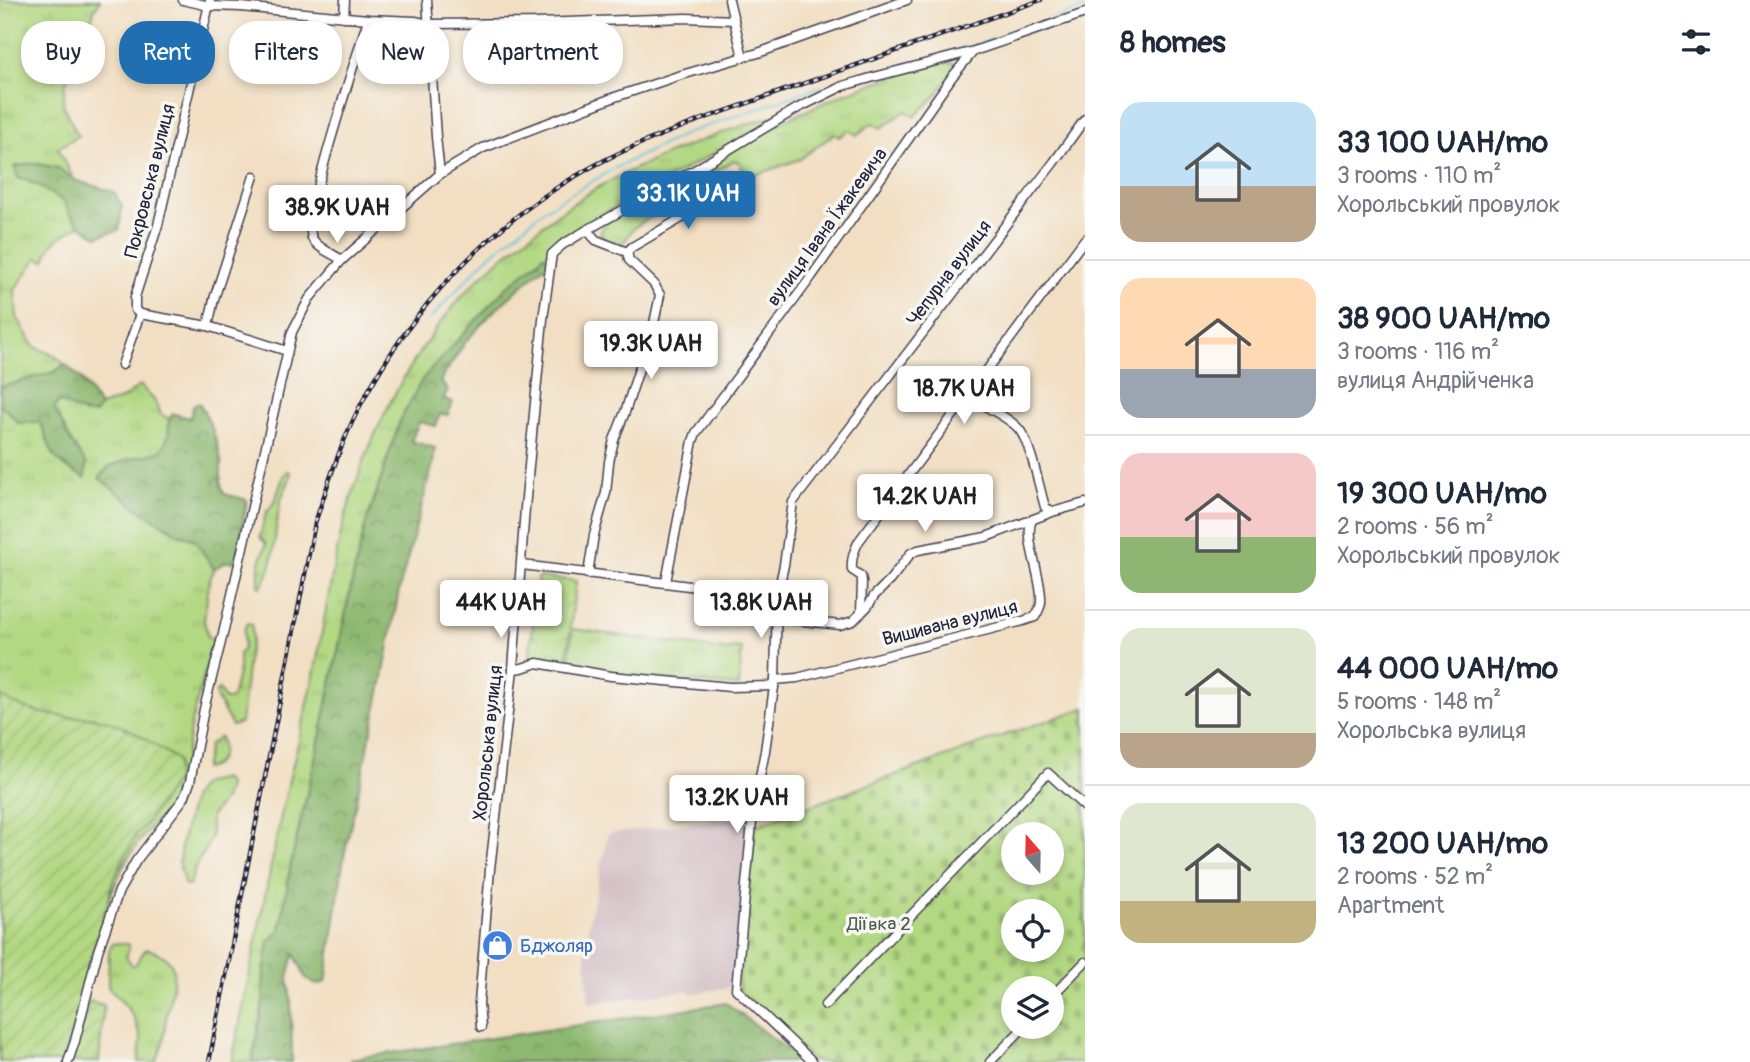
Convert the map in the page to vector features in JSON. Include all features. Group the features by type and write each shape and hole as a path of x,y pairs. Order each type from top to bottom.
{"street":[{"path":"183,0 344,17 415,21"},
{"path":"344,17 345,0"},
{"path":"427,0 429,21"},
{"path":"729,0 743,57"},
{"path":"68,1062 98,951 119,891 136,861 184,798 190,782 204,709 287,351 299,314 309,299 342,260 440,174 483,148 665,80 743,57 907,0"},
{"name":"Покровська вулиця","path":"122,365 141,314 135,310 135,297 154,241 210,3"},
{"path":"627,252 596,240 587,230 798,108 843,86 974,51 1085,13"},
{"path":"449,24 686,18 734,20"},
{"path":"342,260 316,242 311,231 316,196 368,19"},
{"name":"вулиця Івана Їжакевича","path":"666,582 696,433 812,276 952,77 974,51"},
{"path":"433,84 440,174"},
{"name":"Чепурна вулиця","path":"813,1062 736,989 753,812 774,683 777,597 793,502 1085,119"},
{"path":"208,326 214,299 254,176"},
{"path":"627,252 728,189"},
{"name":"Хорольська вулиця","path":"481,1027 479,1003 490,869 513,669 525,508 552,254 587,230"},
{"path":"861,613 862,581 861,576 852,570 853,551 1085,239"},
{"path":"588,574 594,536 606,493 614,440 654,323 660,295 654,284 629,260 627,252"},
{"path":"141,314 208,326 287,351"},
{"path":"970,394 1019,429 1030,453 1045,507 1052,512"},
{"path":"776,618 840,625 853,621 911,553 986,537 1052,512 1085,503"},
{"name":"Вишивана вулиця","path":"513,669 537,663 611,676 730,687 774,683 1023,621 1035,617 1042,604 1029,531 1032,520"},
{"path":"522,565 777,597"},
{"path":"825,1005 1048,773 1085,807"},
{"path":"1064,984 1085,962"},
{"path":"990,1062 1012,1039"}],"shaded area":[{"path":"749,815 734,984 691,994 691,990 589,1003 585,943 608,834"}],"green space":[{"path":"0,0 100,0 91,21 21,21 21,84 65,84 63,105 78,136 58,148 74,180 114,192 122,207 119,230 97,236 80,225 62,236 50,248 45,261 37,258 15,290 17,317 33,346 55,356 82,380 100,406 124,398 140,385 154,400 161,414 169,419 173,414 190,418 194,404 199,403 210,423 217,445 224,494 247,500 236,562 225,562 214,569 209,582 204,620 208,638 214,639 191,723 181,786 166,813 139,841 123,866 109,899 113,879 125,853 174,783 177,760 93,717 42,713 14,705 0,696"},
{"path":"950,62 959,65 933,99 914,117 906,111 881,128 873,123 857,135 849,130 839,137 834,134 800,159 753,176 748,183 739,162 733,161 679,189 652,216 634,228 623,243 611,242 600,234 604,225 619,214 783,121 882,80 917,68"},
{"path":"783,113 766,125 608,211 544,255 506,288 423,379 400,421 365,527 291,863 280,930 264,971 263,1002 252,1062 232,1062 344,521 376,432 404,378 438,326 477,281 520,243 573,203 627,172 670,153"},
{"path":"33,163 58,168 74,180 114,192 122,207 119,230 97,236 80,225 64,202 37,185 18,178 14,167"},
{"path":"544,255 550,262 548,269 544,266 492,313 466,341 440,381 448,390 443,399 453,402 448,415 440,414 436,426 419,422 411,441 435,448 433,463 399,590 382,683 344,856 326,982 316,985 305,977 294,954 288,978 292,1062 252,1062 263,1002 269,941 280,930 291,863 353,577 365,527 400,421 423,378 506,288"},
{"path":"65,364 82,380 100,407 95,414 86,414 59,402 54,408 73,445 86,463 85,478 56,458 39,422 18,423 0,406 0,387 54,372"},
{"path":"199,403 210,423 217,445 224,494 247,500 236,562 225,562 214,569 195,540 179,534 141,511 99,478 108,467 162,451 168,436 169,420 173,414 190,418 194,404"},
{"path":"287,471 290,472 290,479 279,508 273,555 267,577 259,587 259,566 266,544 260,537 266,513 275,501"},
{"path":"538,577 576,581 566,666 529,661"},
{"path":"248,623 252,625 252,639 241,723 232,726 216,697 216,692 219,690 225,700 232,698 239,669 239,654 243,649 244,632"},
{"path":"573,629 730,651 731,648 742,649 739,686 611,675 568,667"},
{"path":"0,696 41,713 92,717 106,721 128,729 177,760 174,783 137,833 113,879 72,1034 61,1062 0,1062"},
{"name":"Діївка 2","path":"1085,708 1085,1062 815,1062 740,992 738,980 755,826"},
{"path":"220,737 222,753 218,762 204,769 209,745"},
{"path":"223,779 228,786 224,800 211,816 211,836 189,886 185,886 179,864 193,796 202,784"},
{"path":"112,944 128,944 126,957 132,965 135,965 147,949 166,958 173,969 164,1040 155,1062 139,1062 141,1038 134,1018 108,987 109,951"},
{"path":"89,1001 104,1005 99,1062 71,1062"},
{"path":"726,1003 798,1058 791,1062 350,1062 351,1059"}],"waterway":[{"path":"903,65 955,52 1085,8"},
{"path":"430,319 486,259 545,209 615,168 687,133 816,88 837,85"}],"railway":[{"path":"209,1062 315,523 340,450 359,408 379,372 428,303 485,243 518,216 552,191 615,155 700,120 1041,0"}],"place":[{"name":"Бджоляр","path":"497,946"}]}
